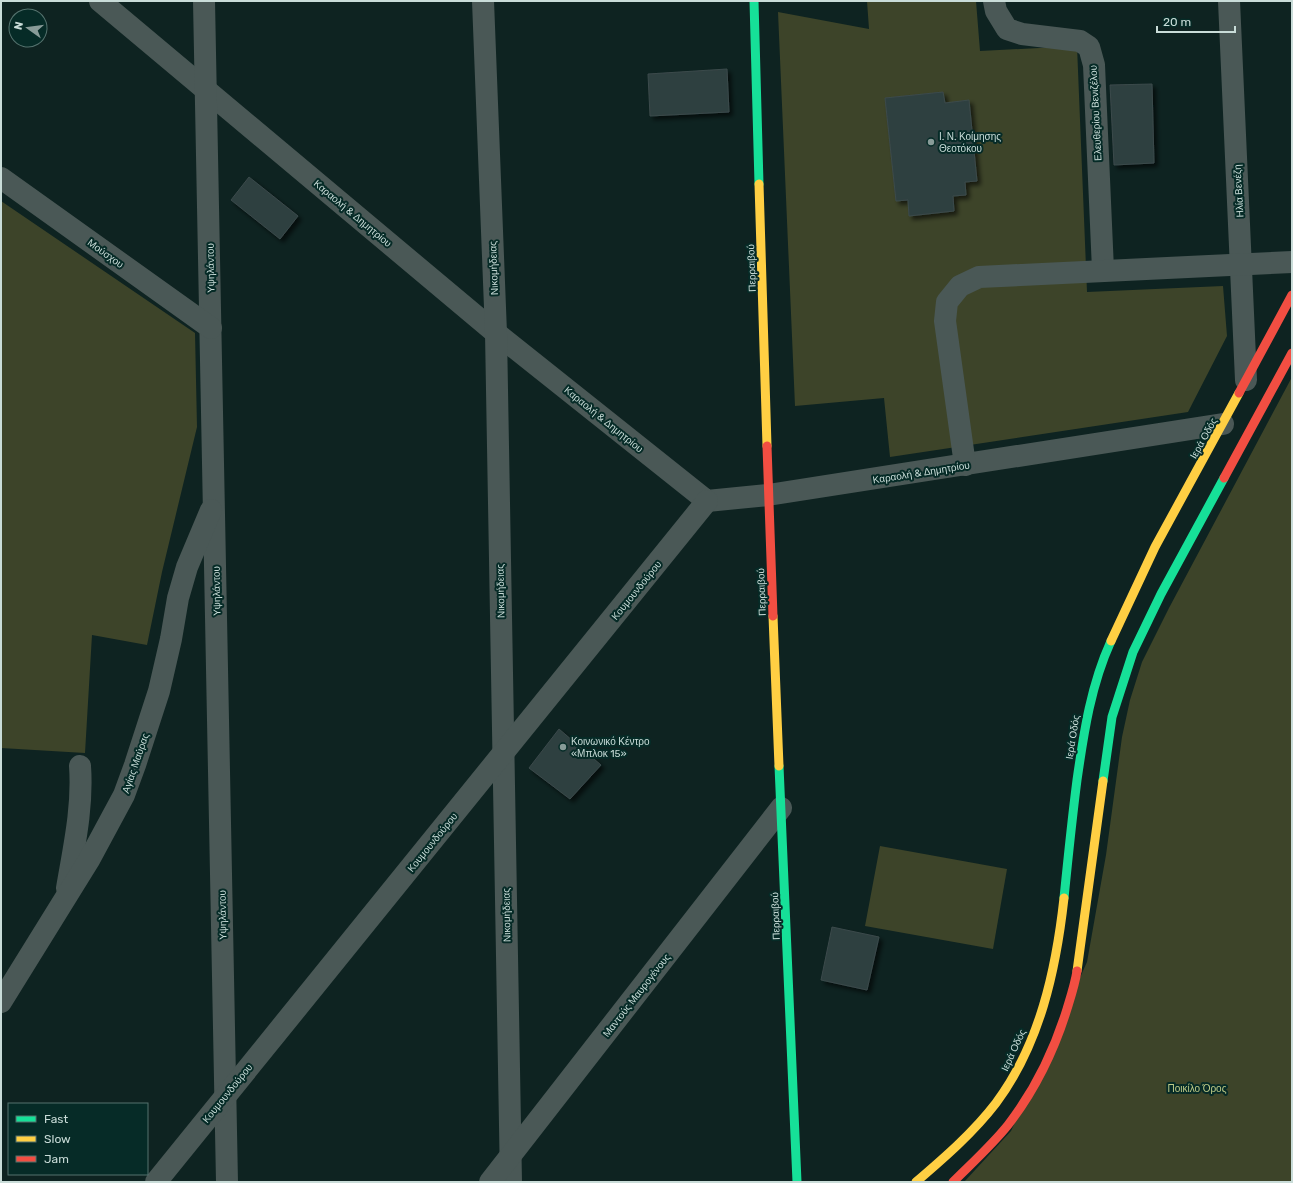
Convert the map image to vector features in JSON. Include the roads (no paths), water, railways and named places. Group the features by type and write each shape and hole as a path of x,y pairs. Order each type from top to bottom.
{"main road":[{"name":"Περραιβού","path":"754,1 768,495 797,1182"},
{"name":"Ιερά Οδός","path":"916,1182 965,1137 986,1115 1006,1090 1024,1057 1040,1017 1052,977 1060,932 1082,738 1087,711 1097,677 1135,586 1160,537 1292,295"},
{"path":"953,1182 1007,1126 1026,1100 1046,1064 1062,1024 1075,983 1112,717 1131,658 1161,594 1292,353"}],"street":[{"name":"Καραολή & Δημητρίου","path":"100,1 496,333 707,501 768,495 1223,424"},
{"name":"Υψηλάντου","path":"204,1 207,91 227,1182"},
{"name":"Νικομήδειας","path":"484,1 496,333 511,1182"},
{"name":"Ελευθερίου Βενιζέλου","path":"994,1 996,11 1007,28 1022,34 1080,41 1089,47 1094,65 1103,270"},
{"name":"Ηλία Βενέζη","path":"1229,1 1246,380"},
{"name":"Μούσχου","path":"1,178 211,328"},
{"path":"965,465 945,321 948,302 960,286 979,277 1292,262"},
{"name":"Κουμουνδούρου","path":"156,1182 707,501"},
{"name":"Αγίας Μαύρας","path":"1,1002 89,860 124,795 159,691 178,598 187,567 214,502"},
{"path":"65,899 79,813 82,785 80,766"},
{"name":"Μαντούς Μαυρογένους","path":"490,1182 781,808"}],"place":[{"name":"Ι. Ν. Κοίμησης Θεοτόκου","path":"931,142"},
{"name":"Κοινωνικό Κέντρο «Μπλοκ 15»","path":"563,747"}],"park label":[{"name":"Ποικίλο Όρος","path":"1197,1088"}]}
